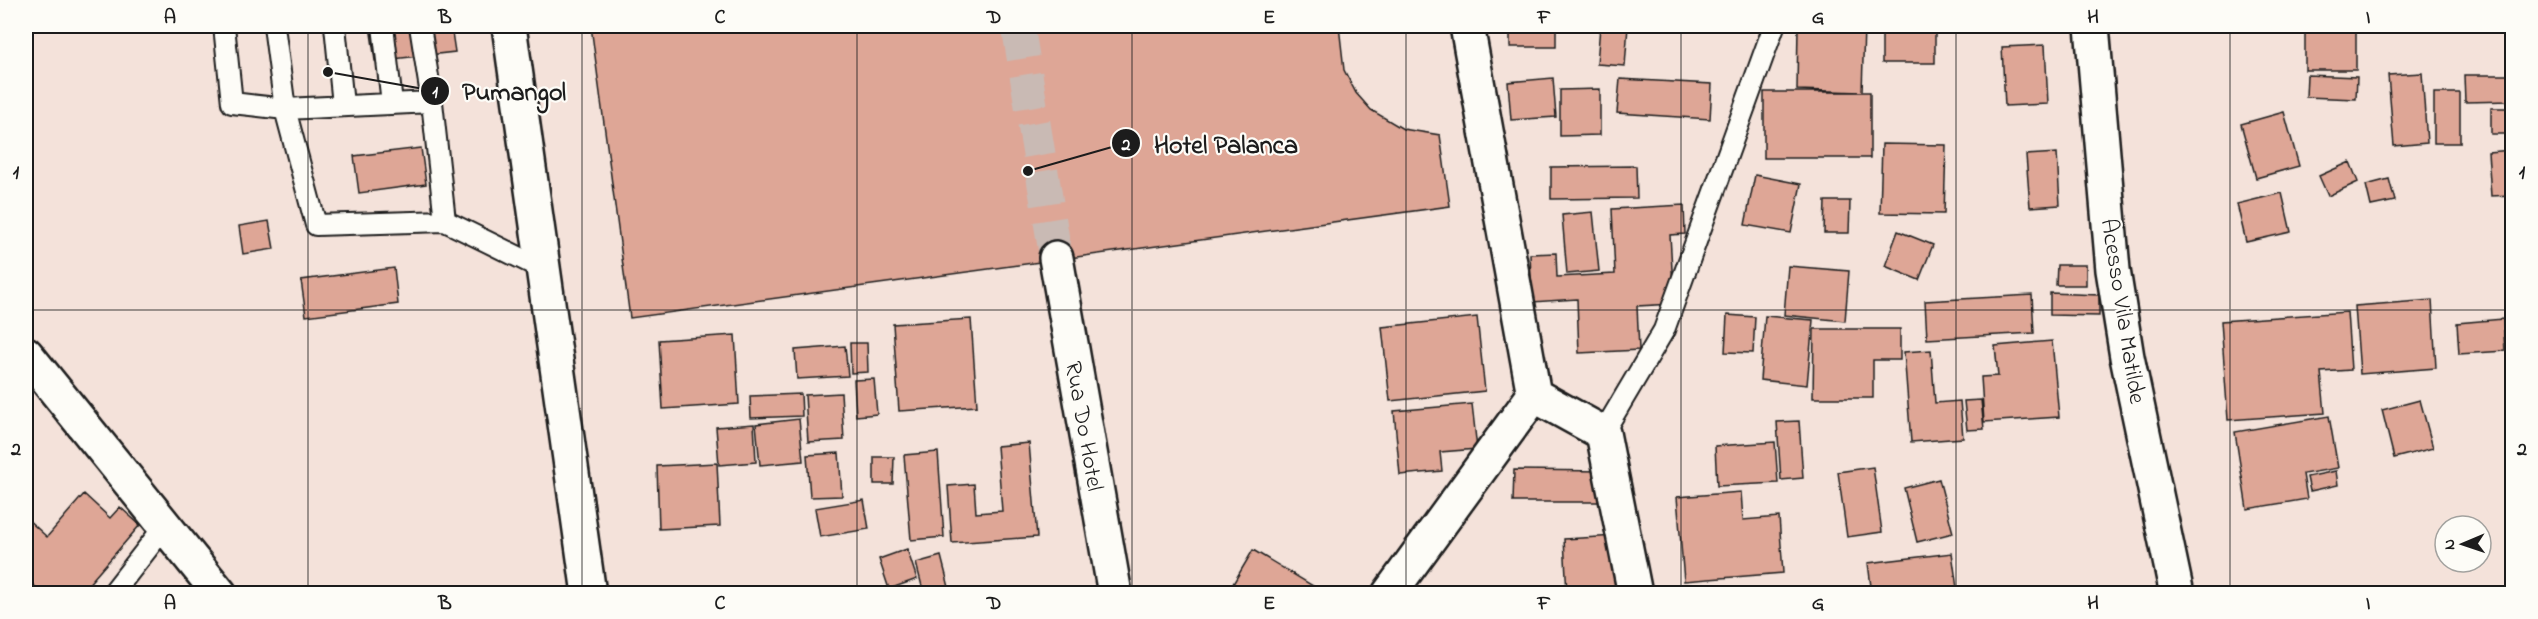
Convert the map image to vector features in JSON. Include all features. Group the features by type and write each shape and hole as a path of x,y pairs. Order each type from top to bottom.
{"street":[{"path":"509,26 589,594"},
{"path":"1389,594 1534,395 1467,26"},
{"name":"Acesso Vila Matilde","path":"2092,26 2113,270 2127,357 2177,594"},
{"name":"Rua Do Hotel","path":"1056,258 1115,594"},
{"path":"26,354 220,594"},
{"path":"1534,395 1603,433 1635,594"}],"lane":[{"path":"224,26 232,103 285,109 432,102"},
{"path":"274,26 285,109 316,225 445,221 543,269"},
{"path":"335,26 343,105"},
{"path":"382,26 392,103"},
{"path":"420,26 432,102 445,221"},
{"path":"1603,433 1664,330 1774,26"},
{"path":"112,594 165,526"}],"building":[{"path":"370,26 451,26 455,52 375,61"},
{"path":"591,26 1339,26 1344,70 1356,93 1371,110 1403,129 1440,135 1450,206 630,318"},
{"path":"1510,26 1556,26 1556,47 1510,47"},
{"path":"1600,26 1628,26 1625,66 1597,64"},
{"path":"1689,26 1734,26 1734,29"},
{"path":"1798,26 1864,26 1862,92 1797,90"},
{"path":"1882,26 1935,26 1935,63 1882,63"},
{"path":"2305,26 2356,26 2356,70 2305,70"},
{"path":"2045,45 2048,104 2005,106 2002,47"},
{"path":"2422,73 2427,143 2394,146 2388,75"},
{"path":"2307,75 2357,77 2356,99 2306,97"},
{"path":"2464,75 2512,75 2512,101 2465,102"},
{"path":"1553,78 1556,117 1511,120 1508,82"},
{"path":"1620,79 1712,84 1710,119 1617,113"},
{"path":"1600,89 1600,135 1560,136 1560,90"},
{"path":"1764,92 1870,92 1870,158 1764,158"},
{"path":"2434,93 2460,93 2460,143 2434,143"},
{"path":"2491,108 2512,108 2512,134 2491,134"},
{"path":"2284,112 2299,166 2256,178 2241,124"},
{"path":"1882,144 1946,145 1944,214 1880,213"},
{"path":"421,148 426,184 359,193 354,156"},
{"path":"2512,150 2512,195 2491,196 2488,152"},
{"path":"2057,153 2060,205 2030,207 2026,155"},
{"path":"2350,162 2358,182 2328,196 2319,176"},
{"path":"1636,166 1637,198 1551,199 1551,167"},
{"path":"1755,175 1801,184 1791,233 1745,225"},
{"path":"2389,179 2395,201 2371,206 2366,185"},
{"path":"2282,193 2291,232 2246,242 2237,204"},
{"path":"1825,201 1850,201 1849,233 1824,233"},
{"path":"1684,205 1685,234 1670,235 1674,304 1637,306 1639,350 1579,353 1577,299 1532,302 1530,254 1556,253 1557,277 1615,274 1612,209"},
{"path":"1593,212 1599,271 1567,274 1562,215"},
{"path":"269,221 274,249 243,254 239,226"},
{"path":"1898,231 1933,245 1919,280 1885,266"},
{"path":"2057,265 2086,265 2086,285 2056,285"},
{"path":"1788,266 1849,271 1845,321 1784,315"},
{"path":"394,268 398,304 306,316 301,280"},
{"path":"2050,293 2099,295 2099,316 2050,315"},
{"path":"2032,295 2034,333 1927,339 1925,301"},
{"path":"2432,300 2436,368 2360,374 2355,306"},
{"path":"2347,312 2351,370 2321,372 2325,413 2228,420 2221,321"},
{"path":"1727,315 1755,317 1753,353 1725,352"},
{"path":"1765,316 1813,320 1807,385 1760,380"},
{"path":"1477,317 1485,391 1390,401 1382,327"},
{"path":"971,319 977,406 899,411 893,324"},
{"path":"2503,319 2505,351 2459,354 2457,323"},
{"path":"1814,329 1900,329 1900,360 1873,360 1873,398 1813,398"},
{"path":"735,335 739,404 663,409 659,340"},
{"path":"2052,341 2059,417 1984,422 1981,377 1998,376 1995,346"},
{"path":"850,343 867,343 868,372 851,373"},
{"path":"845,346 848,376 797,379 795,350"},
{"path":"1931,350 1935,403 1960,401 1963,438 1911,442 1904,352"},
{"path":"874,379 877,414 856,416 854,380"},
{"path":"841,393 844,440 808,442 805,395"},
{"path":"801,394 802,416 751,418 750,396"},
{"path":"1981,400 1984,429 1967,430 1964,401"},
{"path":"2420,400 2433,448 2394,458 2382,410"},
{"path":"1472,404 1477,449 1440,452 1442,471 1400,475 1394,411"},
{"path":"2329,416 2338,468 2303,474 2307,499 2247,509 2235,432"},
{"path":"799,419 803,461 760,465 756,424"},
{"path":"1799,421 1803,478 1781,480 1777,422"},
{"path":"754,424 756,462 719,465 716,427"},
{"path":"1775,442 1778,483 1717,486 1715,446"},
{"path":"1029,443 1037,537 952,543 948,486 974,484 976,513 1002,511 997,446"},
{"path":"938,452 944,537 911,540 904,455"},
{"path":"839,453 842,496 810,497 807,455"},
{"path":"874,457 894,457 893,484 874,484"},
{"path":"717,463 720,526 659,529 657,466"},
{"path":"1873,467 1882,532 1847,537 1838,472"},
{"path":"1514,470 1604,471 1604,502 1513,502"},
{"path":"2336,471 2338,485 2310,491 2307,477"},
{"path":"1939,479 1953,533 1917,542 1904,488"},
{"path":"1741,492 1743,520 1779,517 1783,573 1684,581 1677,497"},
{"path":"84,494 110,518 120,507 140,525 80,594 43,594 26,578 26,518 47,537"},
{"path":"864,500 869,529 820,537 815,508"},
{"path":"1617,536 1620,592 1567,594 1564,539"},
{"path":"907,549 917,579 889,589 879,559"},
{"path":"1253,550 1323,592 1322,594 1227,594"},
{"path":"1952,553 1957,588 1914,594 1872,594 1868,563"},
{"path":"941,556 950,591 924,594 916,563"},
{"path":"920,588 920,594 888,594 888,591"}],"tunnel":[{"path":"1018,26 1056,258"}],"place":[{"name":"Pumangol","path":"328,72"},
{"name":"Hotel Palanca","path":"1028,171"}]}
